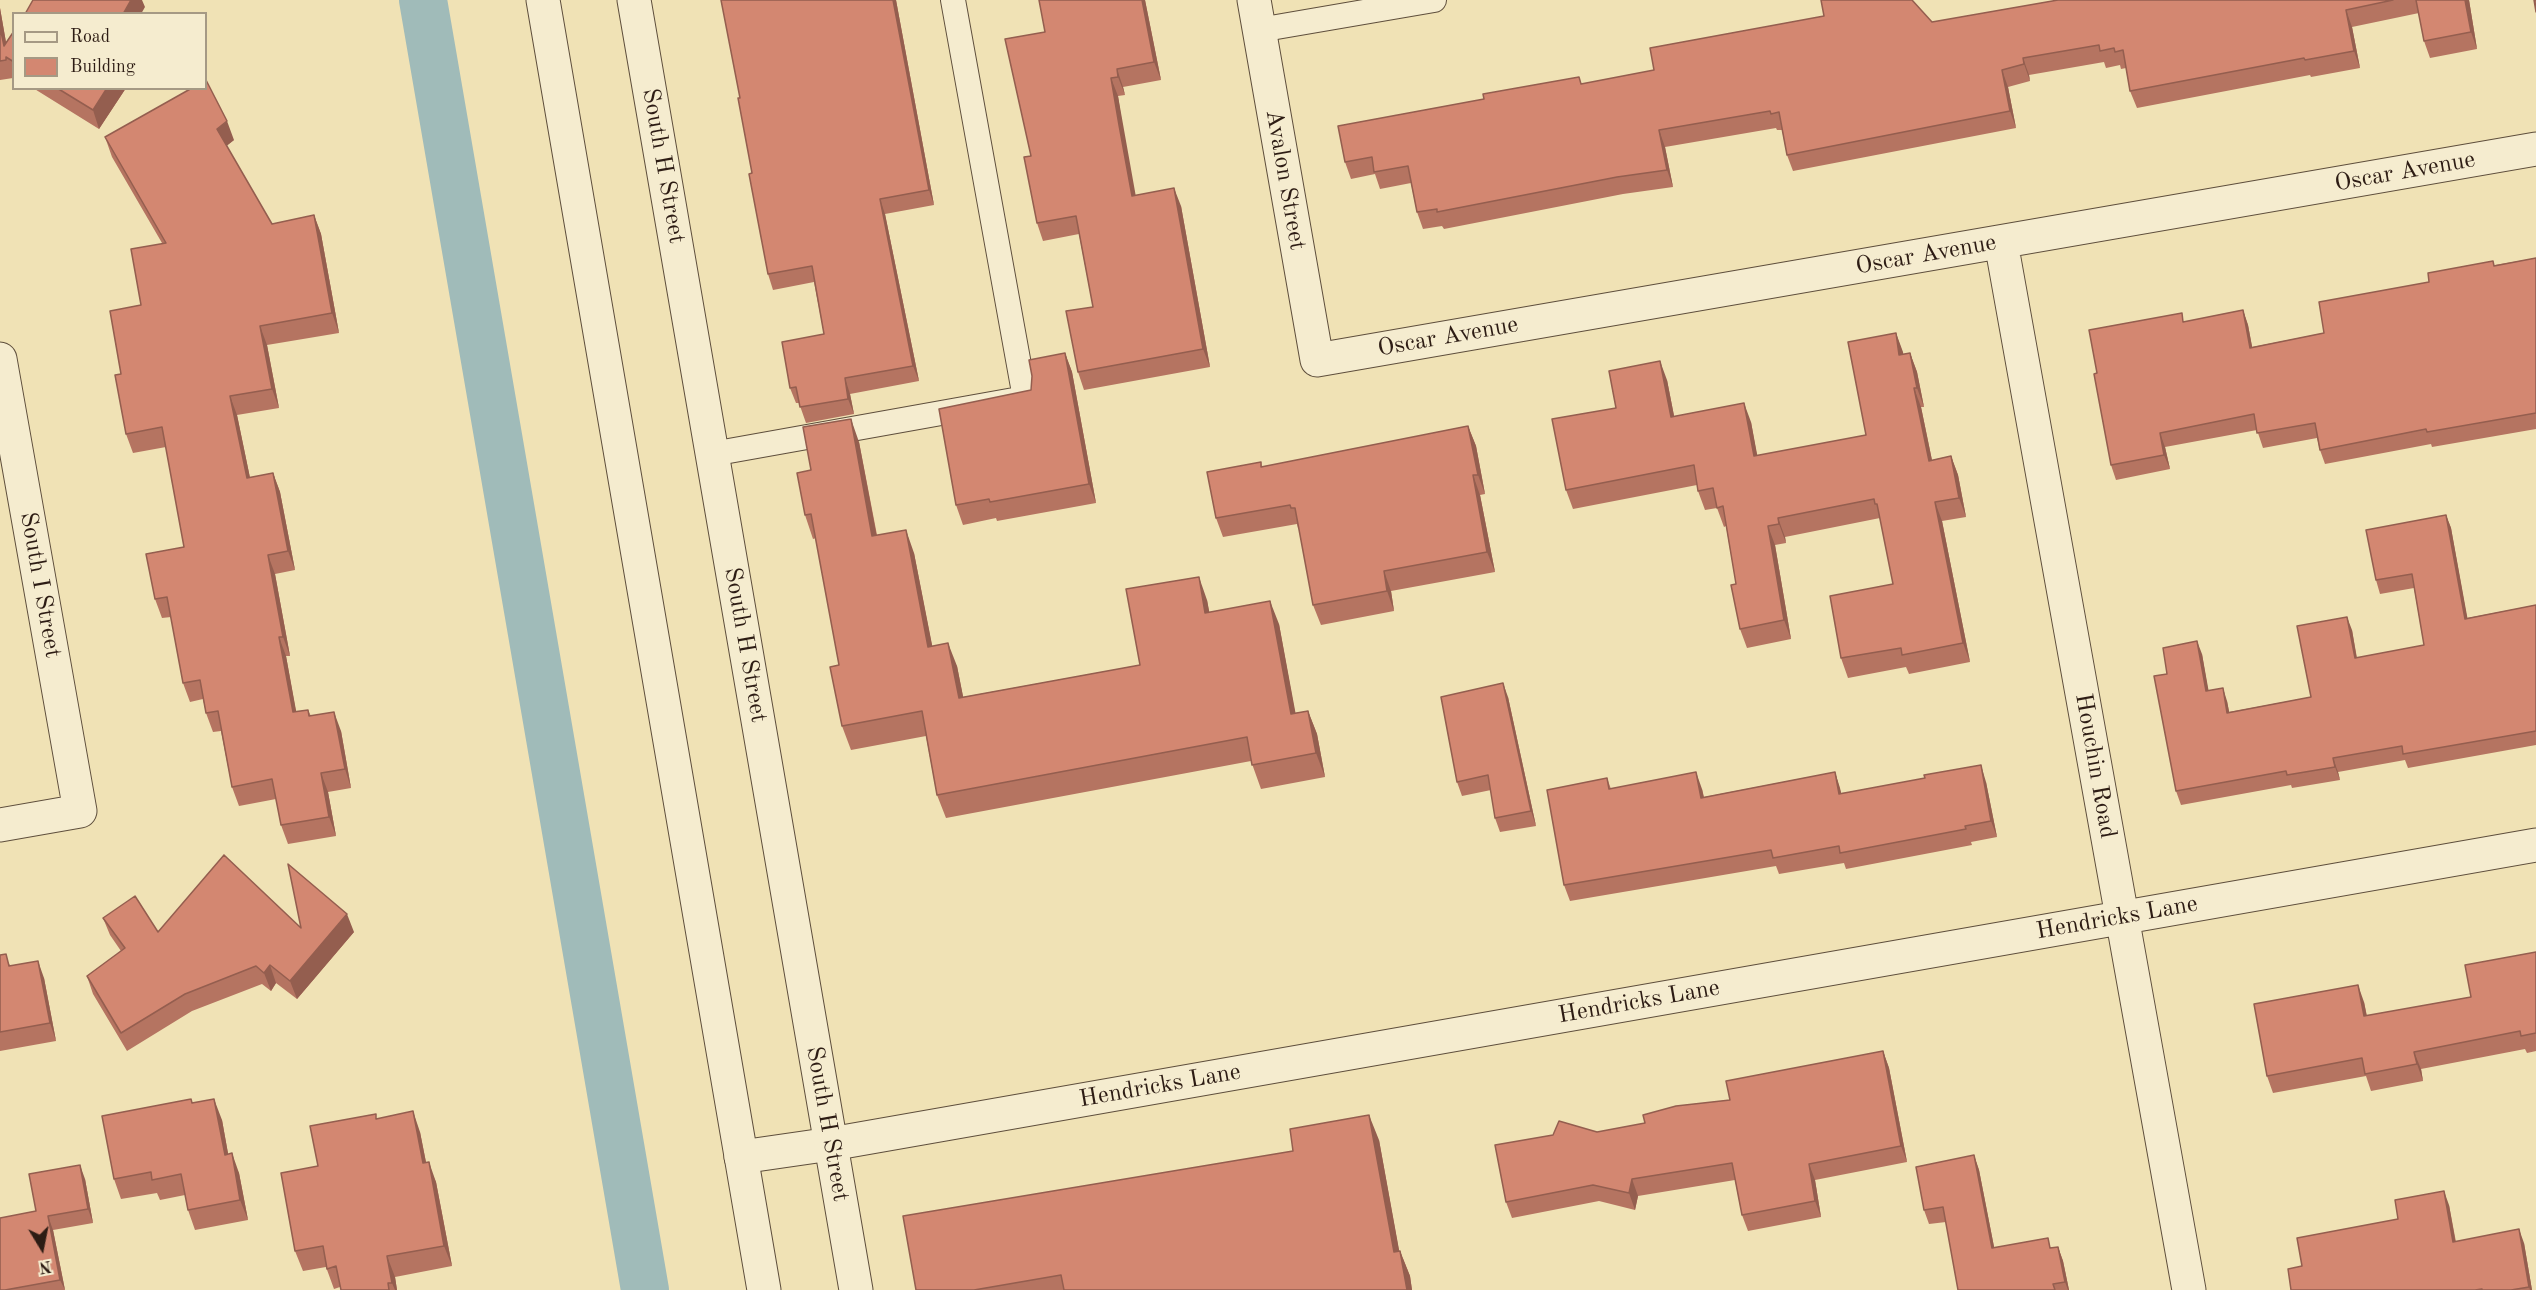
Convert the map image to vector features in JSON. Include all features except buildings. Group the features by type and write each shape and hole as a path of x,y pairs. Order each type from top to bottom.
{"street":[{"path":"543,0 764,1290"},
{"name":"South H Street","path":"634,0 856,1290"},
{"name":"Avalon Street","path":"1257,15 1317,360"},
{"name":"Oscar Avenue","path":"1317,360 2536,149"},
{"name":"Houchin Road","path":"2001,242 2189,1290"},
{"name":"South I Street","path":"0,358 80,811 0,825"},
{"name":"Hendricks Lane","path":"741,1157 831,1144 2536,845"}],"lane":[{"path":"712,454 1025,398 953,0"},
{"path":"1257,15 1434,0"}],"waterway":[{"path":"423,0 645,1290"}]}
